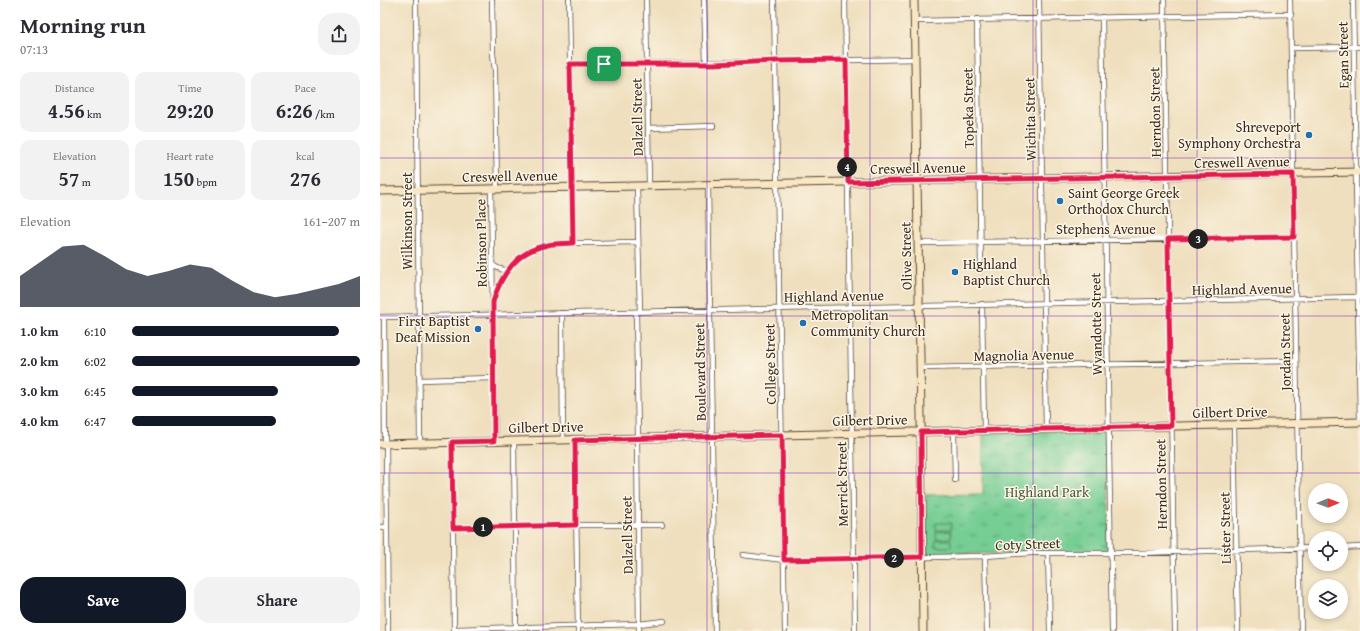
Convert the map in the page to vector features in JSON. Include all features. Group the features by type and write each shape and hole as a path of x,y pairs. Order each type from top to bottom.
{"street":[{"name":"Wilkinson Street","path":"416,0 420,443"},
{"name":"Robinson Place","path":"492,0 493,54 495,70 492,264 494,441"},
{"path":"569,0 573,243"},
{"name":"Dalzell Street","path":"646,0 649,186"},
{"path":"704,0 706,63"},
{"name":"College Street","path":"774,0 785,631"},
{"name":"Merrick Street","path":"845,0 855,631"},
{"name":"Olive Street","path":"914,0 919,243 923,631"},
{"name":"Wichita Street","path":"1039,0 1046,429"},
{"name":"Herndon Street","path":"1164,0 1175,631"},
{"name":"Jordan Street","path":"1290,0 1301,631"},
{"name":"Egan Street","path":"1353,0 1353,48 1358,172 1360,422"},
{"path":"915,20 1290,14"},
{"name":"Wyandotte Street","path":"1102,17 1112,631"},
{"name":"Topeka Street","path":"977,19 981,268"},
{"path":"1291,48 1360,48"},
{"path":"570,64 915,59"},
{"path":"648,128 713,126"},
{"name":"Creswell Avenue","path":"380,192 1358,172"},
{"name":"Boulevard Street","path":"708,185 715,631"},
{"name":"Dalzell Street","path":"638,186 639,631"},
{"name":"Stephens Avenue","path":"919,243 1294,237"},
{"path":"493,302 499,285 507,270 519,258 536,248 553,244 638,242"},
{"path":"492,264 496,268 507,270"},
{"name":"Highland Avenue","path":"382,317 1359,297"},
{"path":"982,304 984,430"},
{"path":"562,313 563,440"},
{"path":"382,317 388,631"},
{"name":"Magnolia Avenue","path":"920,368 1296,361"},
{"path":"419,380 494,378"},
{"name":"Gilbert Drive","path":"384,444 1360,422"},
{"name":"Lister Street","path":"1234,425 1238,631"},
{"path":"954,431 955,480"},
{"path":"575,440 578,631"},
{"path":"514,441 516,629"},
{"path":"452,442 454,630 639,624 664,621"},
{"path":"453,528 638,524 662,525"},
{"path":"380,527 387,527"},
{"path":"1348,548 1360,547"},
{"name":"Coty Street","path":"743,555 784,560 1308,548"},
{"path":"1048,553 1050,631"},
{"path":"985,556 987,631"}],"green space":[{"name":"Highland Park","path":"1107,430 1110,552 927,554 926,495 983,494 983,433"},
{"path":"936,523 951,523 951,530 936,530"},
{"path":"951,531 951,538 936,539 936,532"},
{"path":"936,540 951,540 951,547 936,547"}],"place":[{"name":"Shreveport Symphony Orchestra","path":"1309,135"},
{"name":"Saint George Greek Orthodox Church","path":"1060,201"},
{"name":"Highland Baptist Church","path":"955,272"},
{"name":"Metropolitan Community Church","path":"803,323"},
{"name":"First Baptist Deaf Mission","path":"478,329"}],"route":[{"path":"846,60 848,182 1293,174 1294,237 1168,239 1171,426 921,432 922,557 784,560 782,435 575,440 576,525 453,528 452,442 494,441 493,302 496,292 507,270 523,255 536,248 548,245 573,243 570,64 604,64 715,64 846,60"}]}
